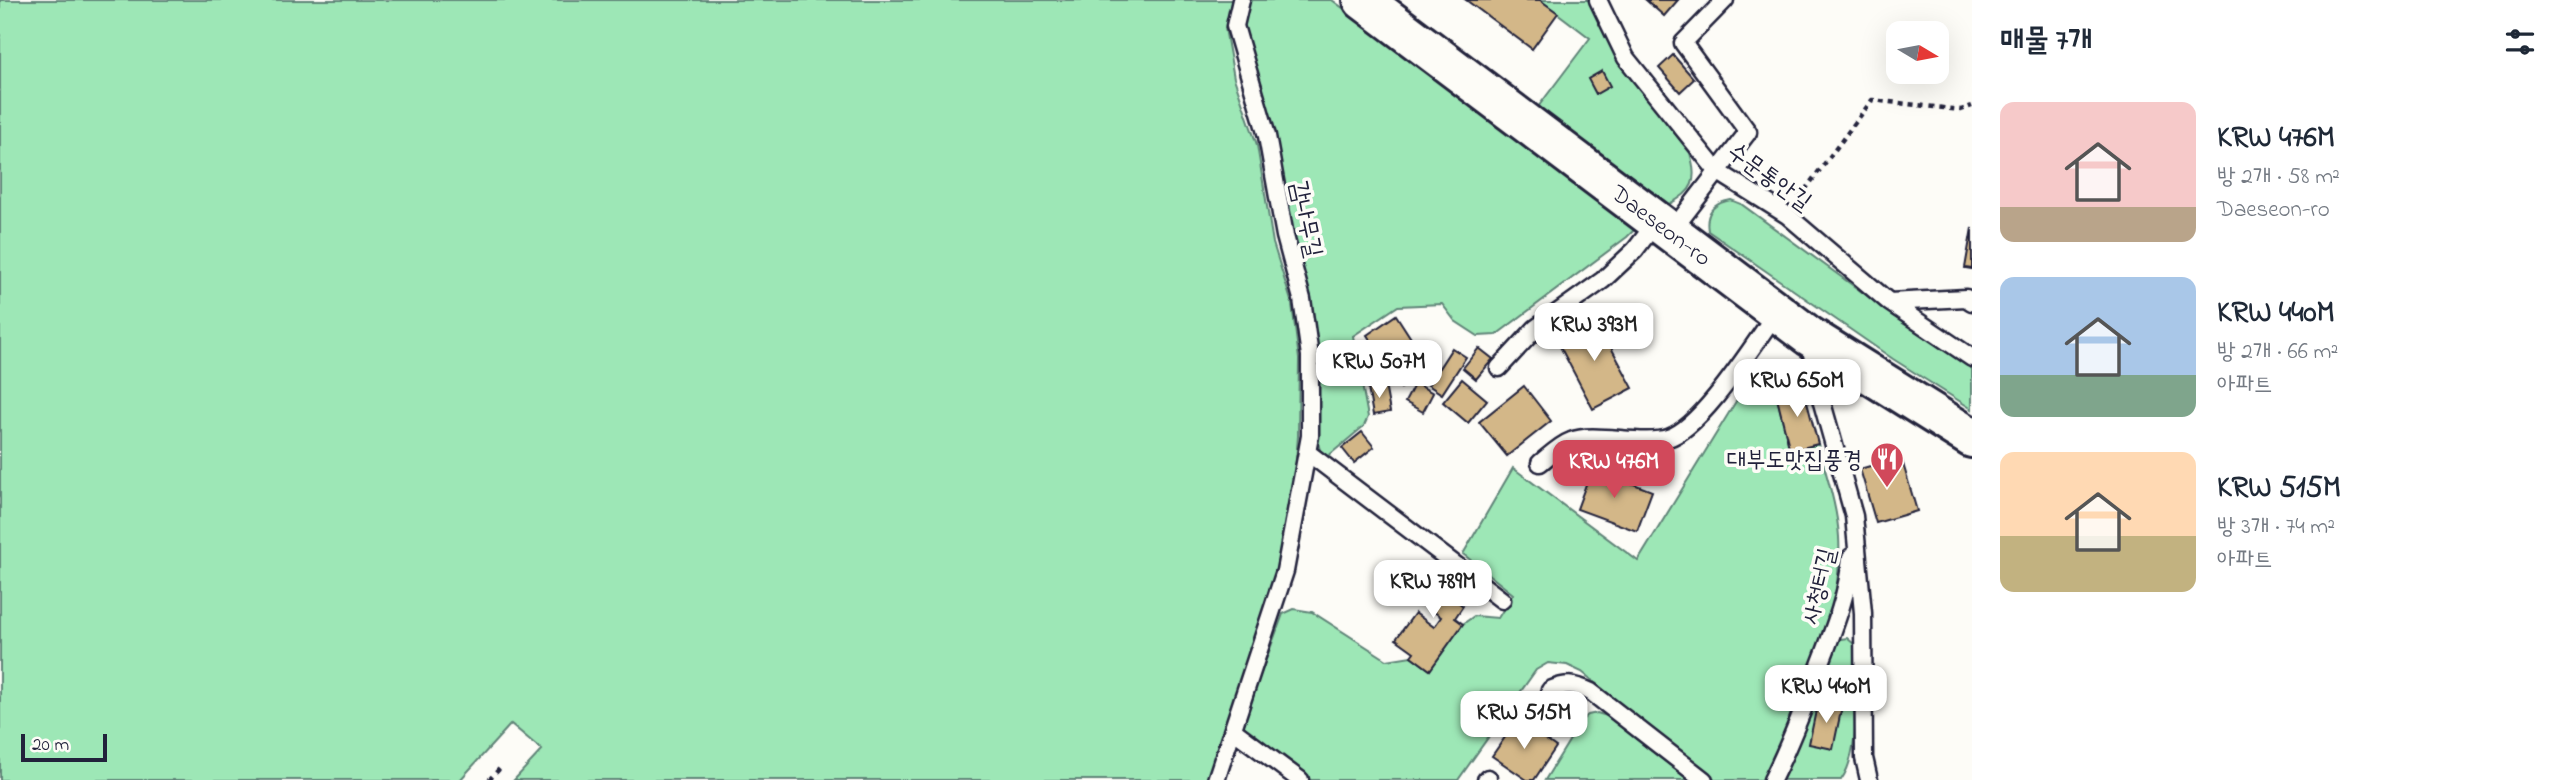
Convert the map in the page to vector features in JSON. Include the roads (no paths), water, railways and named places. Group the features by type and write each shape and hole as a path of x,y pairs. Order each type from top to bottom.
{"street":[{"name":"Daeseon-ro","path":"1363,0 1809,336 1972,438"}],"lane":[{"name":"감나무길","path":"1216,780 1285,571 1310,436 1310,356 1302,299 1285,236 1267,136 1235,26 1241,0"},
{"name":"수문통안길","path":"1598,0 1626,58 1717,171 1787,215 1888,302 1972,358"},
{"path":"1499,368 1536,328 1602,280 1664,227 1717,171 1748,132 1683,43 1725,0"},
{"path":"1888,302 1966,298 1972,302"},
{"path":"1540,463 1571,440 1670,438 1687,427 1714,398 1777,312"},
{"name":"사청터길","path":"1809,336 1817,385 1854,516 1863,613 1864,758 1869,780"},
{"path":"1307,452 1502,600"},
{"name":"사청터길","path":"1772,780 1833,629 1849,574 1854,516"},
{"path":"1550,690 1563,684 1576,684 1591,692 1704,780"},
{"path":"1233,730 1300,780"},
{"name":"사청터길","path":"1854,780 1864,758"}],"place":[{"name":"대부도맛집풍경","path":"1887,489"}]}
